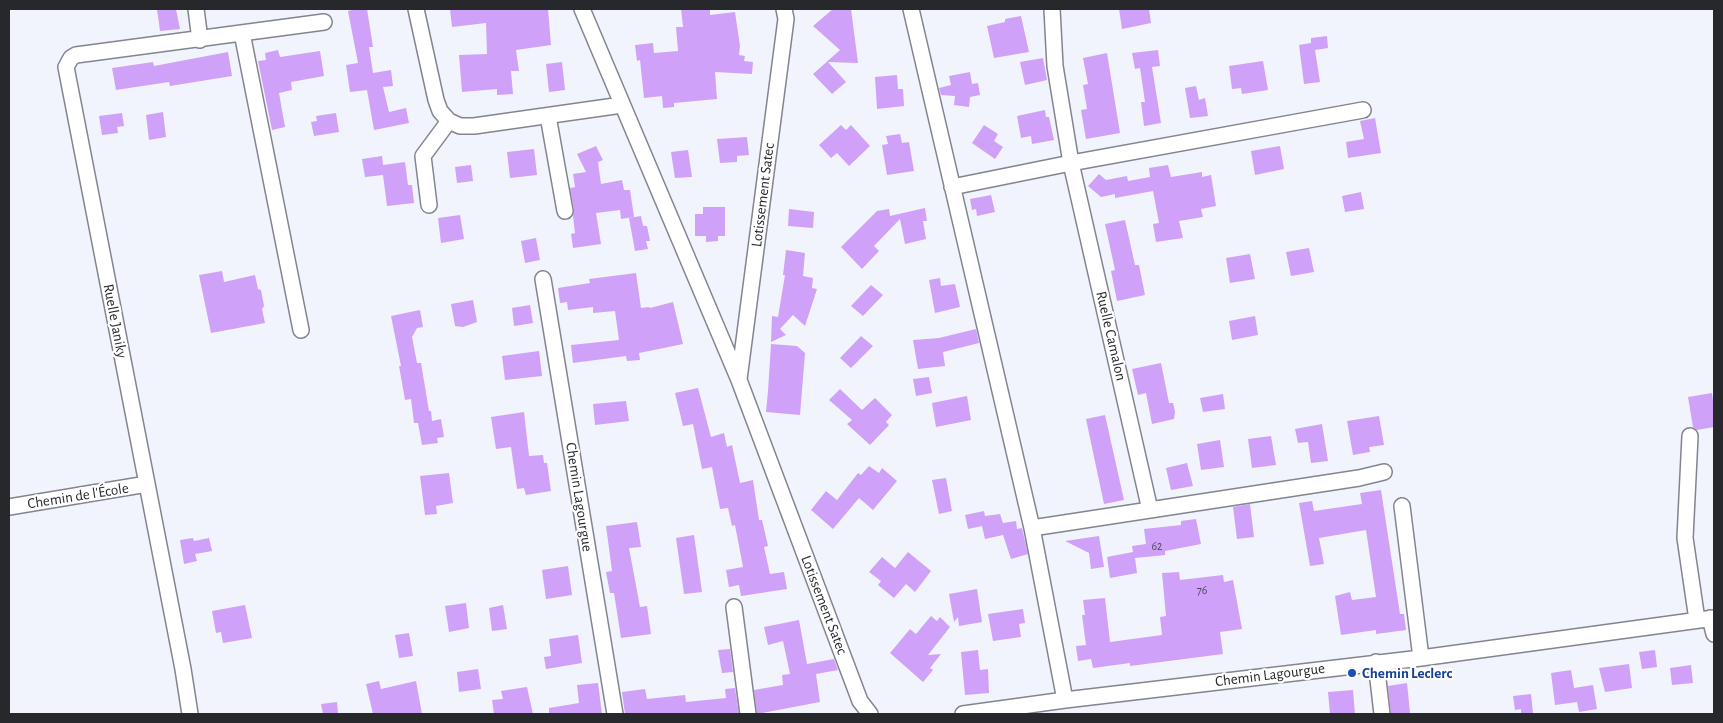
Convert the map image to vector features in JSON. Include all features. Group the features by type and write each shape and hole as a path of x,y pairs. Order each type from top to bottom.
{"street":[{"path":"196,9 200,40"},
{"path":"416,9 436,100 440,111 449,121 460,126 474,126 622,106"},
{"name":"Lotissement Satec","path":"582,9 739,380 860,701 870,714"},
{"name":"Lotissement Satec","path":"739,380 786,19 784,9"},
{"path":"911,9 1032,528 1064,700"},
{"name":"Ruelle Camalon","path":"1052,9 1055,66 1071,163 1150,510"},
{"name":"Ruelle Janiky","path":"190,714 66,67 71,58 76,55 324,22"},
{"path":"242,34 302,330"},
{"path":"952,187 1071,163 1363,110"},
{"path":"548,116 566,211"},
{"path":"429,205 423,156 449,121"},
{"name":"Chemin Lagourgue","path":"543,279 615,714"},
{"path":"1690,436 1685,538 1707,619 1714,634"},
{"path":"1032,528 1359,478 1384,472"},
{"name":"Chemin de l'École","path":"9,507 147,484"},
{"path":"1402,506 1421,658"},
{"path":"734,607 748,714"},
{"name":"Chemin Lagourgue","path":"963,714 1064,700 1421,658 1707,619"},
{"path":"1376,662 1382,714"}],"building":[{"path":"157,9 176,9 180,29 160,31"},
{"path":"367,9 373,47 369,47 373,73 391,70 393,86 383,87 389,112 406,108 409,123 374,130 367,90 350,92 346,65 358,63 348,11"},
{"path":"450,9 548,9 551,45 516,50 519,71 511,71 513,94 497,95 497,89 462,92 459,55 487,54 486,23 452,27"},
{"path":"681,9 710,10 710,15 735,12 740,46 739,55 745,56 744,61 753,62 752,74 715,72 717,99 674,103 674,107 663,108 662,96 644,98 640,60 637,61 635,45 653,43 654,53 678,51 676,27 683,27"},
{"path":"833,9 851,9 858,63 828,62 846,82 832,94 813,74 840,50 813,26"},
{"path":"1119,9 1149,9 1151,23 1122,29"},
{"path":"1021,16 1029,52 994,58 987,26 1005,22 1005,19"},
{"path":"1327,36 1328,48 1315,50 1320,82 1304,84 1299,45 1311,43 1311,38"},
{"path":"278,50 280,57 320,51 324,76 291,82 292,90 279,93 285,127 272,130 258,61 266,60 265,53"},
{"path":"1158,50 1160,66 1152,67 1161,123 1144,126 1141,102 1145,102 1140,68 1135,69 1132,53"},
{"path":"228,52 232,76 170,86 169,82 116,90 112,68 153,62 154,66"},
{"path":"1107,53 1120,133 1086,139 1081,110 1087,109 1083,85 1088,84 1083,58"},
{"path":"1043,58 1047,80 1025,85 1020,62"},
{"path":"1263,61 1268,90 1242,94 1241,88 1232,89 1229,66"},
{"path":"562,62 565,90 549,92 546,64"},
{"path":"970,72 972,84 978,83 980,95 970,97 969,107 954,105 955,96 941,95 939,88 951,85 949,76"},
{"path":"897,75 898,89 903,89 904,106 877,109 875,77"},
{"path":"1196,86 1199,100 1205,98 1208,116 1190,118 1185,88"},
{"path":"1045,110 1046,117 1049,117 1054,140 1032,144 1031,136 1021,138 1017,116"},
{"path":"163,112 166,137 149,140 146,115"},
{"path":"122,113 124,126 117,127 118,133 102,135 99,116"},
{"path":"336,113 339,132 314,136 311,122 317,121 316,116"},
{"path":"1375,118 1381,153 1348,158 1346,142 1364,139 1360,121"},
{"path":"841,125 846,130 851,125 870,146 849,166 837,153 831,158 819,145"},
{"path":"984,125 998,134 994,141 1003,147 995,159 972,143"},
{"path":"900,134 902,143 909,142 914,171 887,175 882,145 888,144 886,136"},
{"path":"747,137 749,155 737,156 737,162 720,163 717,139"},
{"path":"596,146 603,160 598,162 601,184 622,180 624,190 630,190 634,217 621,219 620,210 596,213 601,244 573,248 571,234 575,233 574,210 570,188 575,187 573,174 586,172 577,154"},
{"path":"1280,146 1284,169 1255,175 1251,151"},
{"path":"534,149 537,175 510,178 507,152"},
{"path":"688,150 692,177 675,178 671,152"},
{"path":"382,156 383,165 405,162 408,185 412,185 414,203 387,206 383,175 365,177 362,159"},
{"path":"471,165 473,181 457,183 455,167"},
{"path":"1168,165 1171,177 1202,172 1202,177 1211,175 1216,206 1201,209 1203,217 1179,221 1183,238 1156,242 1153,224 1159,223 1153,191 1115,198 1115,194 1101,197 1088,186 1099,174 1106,180 1127,176 1128,181 1150,177 1149,168"},
{"path":"1361,192 1364,209 1345,212 1342,196"},
{"path":"991,195 995,212 977,216 976,209 972,210 970,199"},
{"path":"703,207 725,207 725,236 718,236 718,241 706,242 706,236 695,236 695,214 703,214"},
{"path":"925,208 927,221 923,221 926,239 905,244 900,219 874,246 879,251 862,269 841,247 877,211 889,209 890,216"},
{"path":"789,209 814,212 813,228 788,226"},
{"path":"460,215 464,239 441,243 438,218"},
{"path":"641,216 643,226 647,226 650,241 646,241 648,249 635,251 629,218"},
{"path":"1125,220 1135,265 1139,265 1145,295 1117,301 1111,271 1115,270 1105,224"},
{"path":"536,238 540,260 525,263 521,241"},
{"path":"1309,248 1314,272 1291,276 1286,252"},
{"path":"786,250 805,253 803,276 813,278 812,288 817,289 805,326 793,315 780,329 786,335 771,342 772,316 778,317 785,275 783,275"},
{"path":"1250,254 1255,279 1230,283 1226,258"},
{"path":"222,271 224,282 255,275 258,289 261,290 265,323 211,333 199,275"},
{"path":"636,273 641,308 650,308 673,302 683,344 639,353 640,360 627,361 626,356 573,363 571,345 619,340 615,311 593,313 593,307 568,310 567,302 560,303 558,288 590,283 589,279"},
{"path":"940,278 941,286 955,284 960,307 935,313 929,280"},
{"path":"871,285 883,295 863,316 851,306"},
{"path":"473,300 477,322 463,327 455,326 451,304"},
{"path":"530,305 533,323 514,326 512,308"},
{"path":"420,310 423,327 417,328 412,337 417,363 421,363 432,421 441,419 444,437 437,438 438,443 422,445 418,423 414,423 411,399 405,400 399,366 401,366 391,316"},
{"path":"1255,316 1258,335 1232,340 1229,321"},
{"path":"976,329 979,343 943,352 945,366 918,369 913,340 939,338"},
{"path":"861,336 873,346 851,368 840,358"},
{"path":"771,344 797,346 805,353 800,415 766,412"},
{"path":"539,351 542,376 505,380 502,356"},
{"path":"1161,363 1169,403 1173,403 1174,419 1152,424 1146,393 1138,395 1132,369"},
{"path":"929,377 932,393 916,396 913,379"},
{"path":"698,388 711,437 724,433 727,447 732,445 740,483 753,480 759,520 762,520 768,546 764,547 770,574 784,572 787,589 741,596 739,585 729,587 726,570 743,567 735,525 732,526 728,508 720,509 712,467 702,469 693,424 683,426 675,393"},
{"path":"840,389 862,410 875,398 892,415 886,422 889,425 870,445 847,424 852,420 829,400"},
{"path":"1712,393 1714,427 1697,430 1693,427 1688,397"},
{"path":"1223,394 1225,409 1203,412 1200,398"},
{"path":"967,396 971,420 936,427 932,403"},
{"path":"626,401 629,421 595,425 593,404"},
{"path":"524,412 529,456 543,455 544,463 547,463 551,491 526,495 524,488 517,489 511,447 496,449 491,417"},
{"path":"1105,415 1124,500 1104,504 1086,419"},
{"path":"1379,416 1384,445 1369,447 1370,452 1353,455 1347,421"},
{"path":"1322,424 1328,461 1311,463 1308,442 1298,443 1295,429"},
{"path":"1271,436 1276,465 1252,468 1248,439"},
{"path":"1220,440 1224,467 1201,470 1197,444"},
{"path":"1187,463 1193,486 1171,490 1166,468"},
{"path":"869,466 879,473 882,468 897,481 873,510 859,498 833,529 811,510 826,491 837,500 858,473 861,475"},
{"path":"449,473 453,503 436,506 437,514 425,515 420,476"},
{"path":"946,478 952,511 939,514 932,480"},
{"path":"1381,490 1400,614 1404,614 1406,630 1376,634 1376,630 1341,635 1335,596 1350,592 1352,600 1376,597 1366,530 1319,538 1324,564 1310,566 1299,503 1312,501 1314,511 1362,504 1360,493"},
{"path":"1250,504 1254,537 1237,539 1233,507"},
{"path":"984,511 985,516 1000,514 1003,523 1016,521 1017,529 1022,528 1028,554 1011,559 1003,535 985,539 982,526 968,529 965,515"},
{"path":"1196,519 1201,544 1165,551 1165,555 1135,558 1137,573 1110,578 1107,557 1133,552 1132,546 1146,544 1144,529 1181,525 1181,521"},
{"path":"637,522 641,547 629,548 640,607 647,606 651,634 621,638 614,593 610,593 606,572 612,571 606,526"},
{"path":"694,535 702,592 684,594 676,538"},
{"path":"1099,536 1104,567 1091,569 1089,553 1065,541"},
{"path":"193,538 194,541 209,538 212,551 195,554 197,561 184,564 180,540"},
{"path":"908,552 931,571 915,592 906,584 894,598 878,585 881,581 869,572 882,557 895,568"},
{"path":"568,566 572,595 546,599 542,570"},
{"path":"1179,572 1180,580 1223,575 1224,582 1233,580 1242,629 1220,632 1223,654 1130,666 1130,663 1093,668 1091,659 1078,661 1076,646 1086,645 1082,615 1085,615 1083,600 1105,598 1110,642 1162,635 1160,617 1166,616 1162,573"},
{"path":"977,589 982,622 959,626 958,617 954,622 949,594"},
{"path":"466,603 469,628 449,632 445,606"},
{"path":"245,605 252,638 223,643 221,632 216,633 212,611"},
{"path":"503,605 507,629 492,631 489,608"},
{"path":"1023,609 1025,623 1019,624 1021,637 993,641 988,614"},
{"path":"931,616 937,621 940,617 950,627 928,655 941,654 930,668 933,670 923,682 890,653 910,629 916,634"},
{"path":"799,620 807,664 834,659 838,670 816,674 820,702 757,714 754,690 783,685 782,675 790,674 783,641 768,645 764,627"},
{"path":"409,633 413,656 399,658 395,635"},
{"path":"578,635 582,663 546,669 544,657 551,656 549,639"},
{"path":"730,649 733,672 722,673 718,650"},
{"path":"978,650 980,670 988,669 989,693 965,695 961,652"},
{"path":"1655,650 1657,667 1642,669 1639,652"},
{"path":"1629,664 1632,688 1605,692 1599,668"},
{"path":"1691,665 1693,683 1672,685 1670,668"},
{"path":"478,669 481,689 459,692 457,672"},
{"path":"1571,670 1574,688 1593,685 1597,709 1579,712 1577,702 1555,705 1551,673"},
{"path":"379,681 381,689 416,681 422,714 373,714 366,684"},
{"path":"598,683 602,714 549,714 549,708 579,703 577,685"},
{"path":"1407,683 1410,713 1391,714 1388,686"},
{"path":"527,687 533,714 494,714 492,700 503,699 501,691"},
{"path":"735,688 739,714 625,714 622,692 645,689 647,699 685,695 686,702 726,698 725,689"},
{"path":"1353,690 1355,714 1330,714 1328,692"},
{"path":"1531,694 1533,713 1521,714 1521,709 1515,710 1513,696"},
{"path":"337,702 338,714 323,714 321,704"}],"place":[{"name":"Chemin Leclerc","path":"1352,673"}]}
